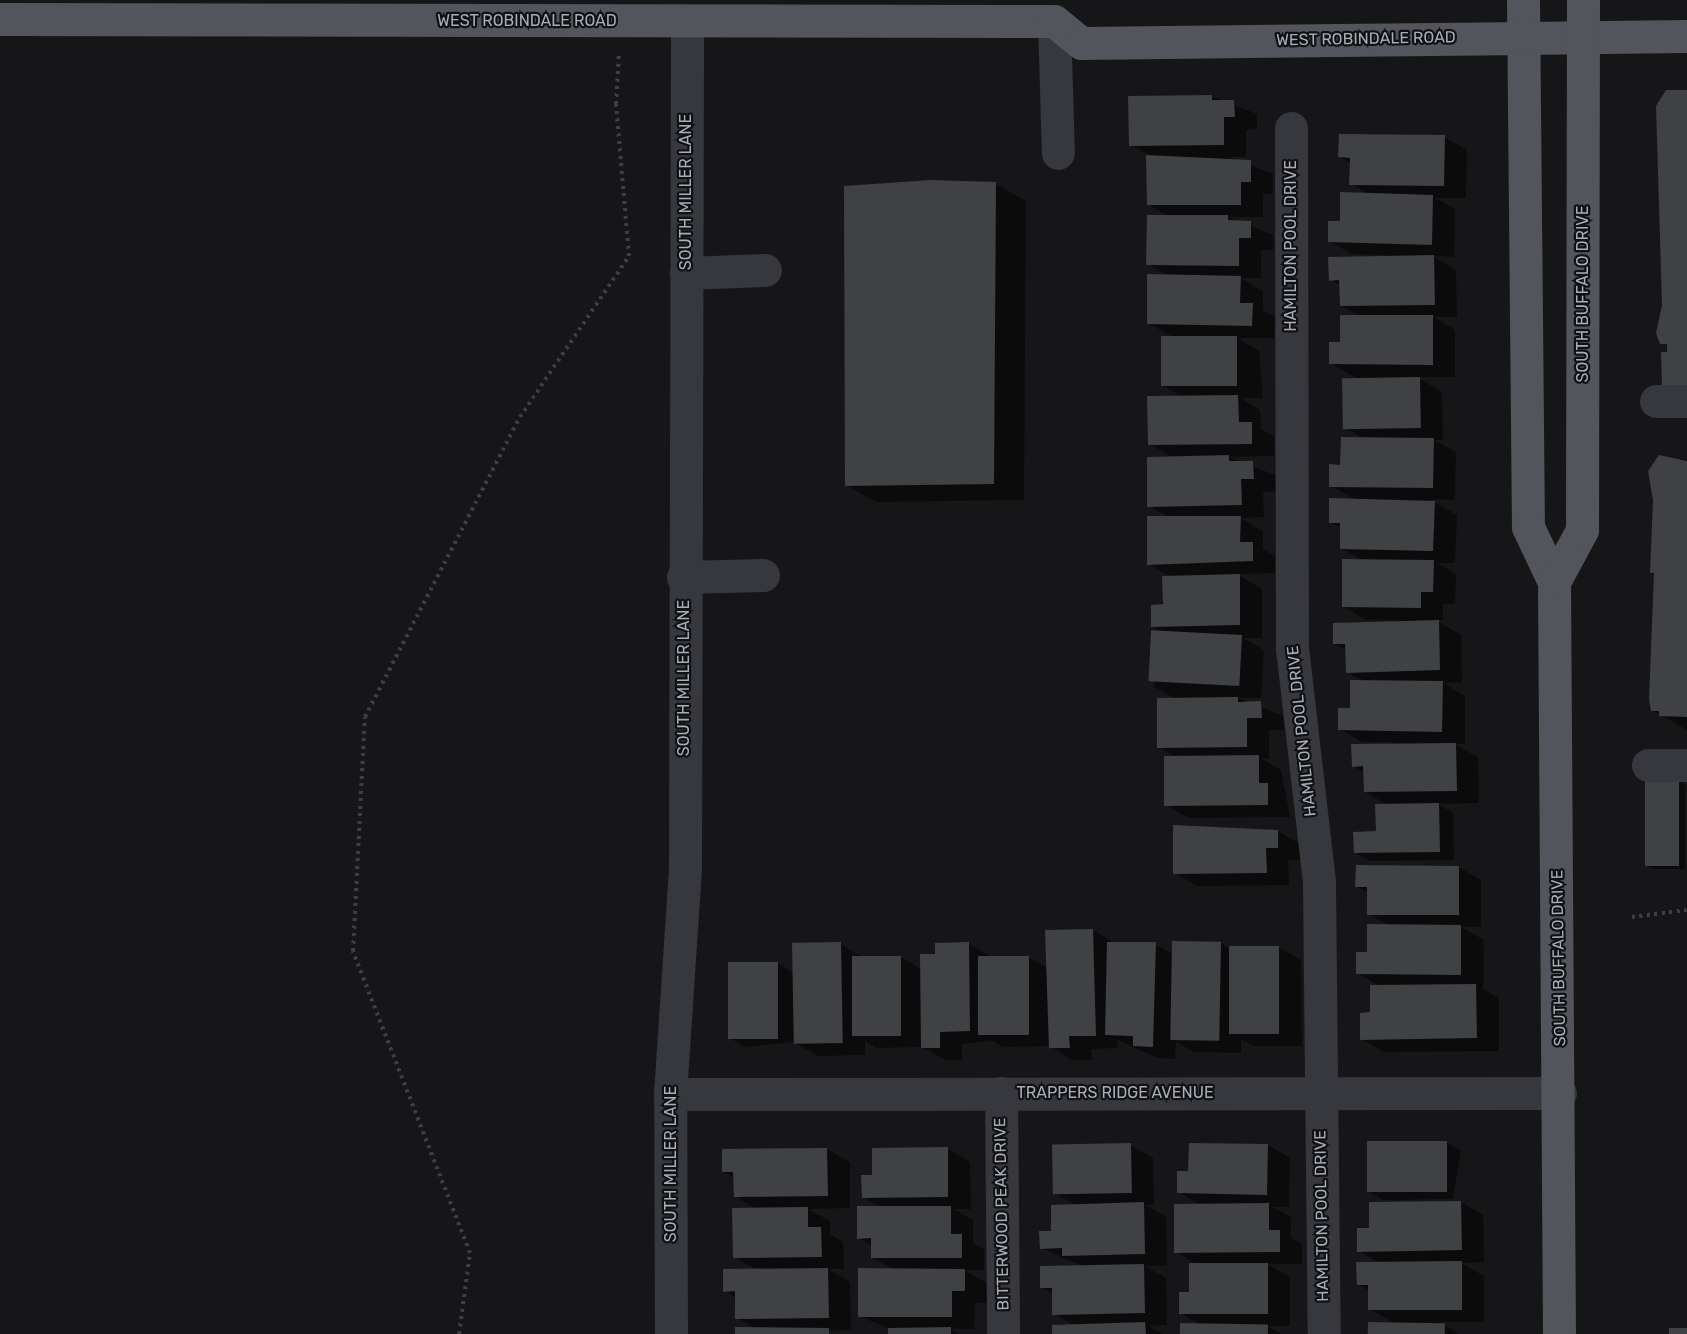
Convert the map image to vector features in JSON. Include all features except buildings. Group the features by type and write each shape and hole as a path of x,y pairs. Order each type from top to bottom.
{"main road":[{"name":"SOUTH BUFFALO DRIVE","path":"1523,0 1528,527 1554,582 1560,1093 1559,1334"},
{"name":"SOUTH BUFFALO DRIVE","path":"1554,582 1582,530 1583,0"},
{"name":"WEST ROBINDALE ROAD","path":"0,18 687,22 1063,10 1081,43 1687,36"}],"street":[{"path":"1058,153 1063,10"},
{"name":"SOUTH MILLER LANE","path":"671,1334 670,1094 685,868 683,577 687,22"},
{"name":"HAMILTON POOL DRIVE","path":"1291,128 1292,648 1319,883 1324,1334"},
{"path":"686,273 765,270"},
{"path":"683,577 763,575"},
{"path":"1648,765 1687,765"},
{"name":"TRAPPERS RIDGE AVENUE","path":"670,1094 1560,1093"},
{"name":"BITTERWOOD PEAK DRIVE","path":"1001,1094 1003,1334"}],"path":[{"path":"459,1334 470,1253 353,951 366,717 520,417 628,256 616,104 621,21"},
{"path":"1632,917 1687,910"}]}
